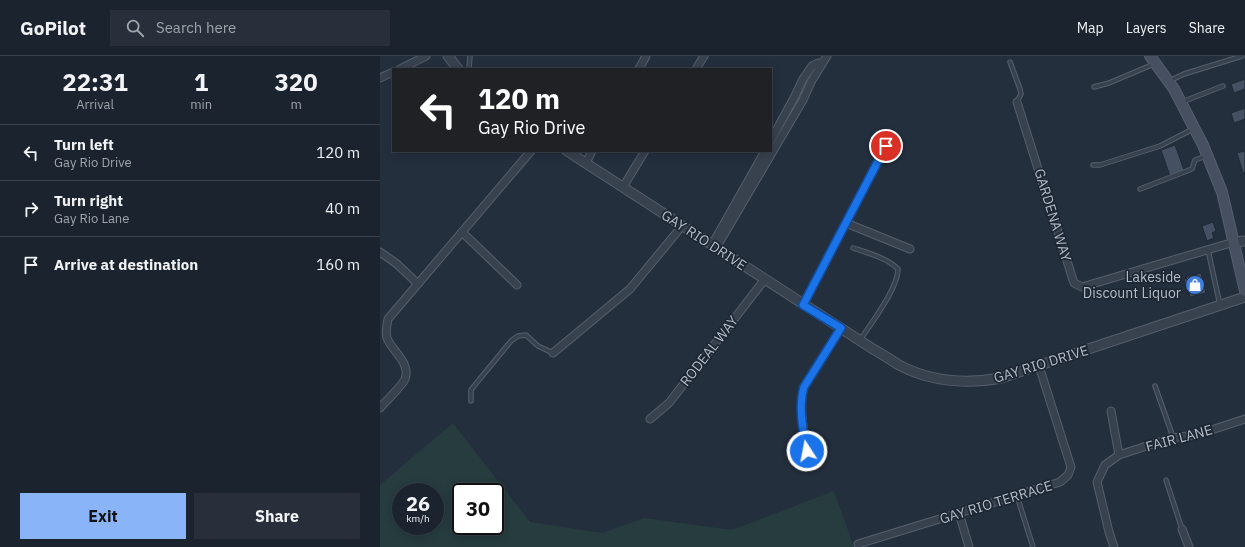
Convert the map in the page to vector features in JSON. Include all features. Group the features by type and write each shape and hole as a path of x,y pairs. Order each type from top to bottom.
{"main road":[{"path":"1152,60 1181,102 1208,156 1222,192 1245,291"}],"street":[{"path":"402,68 426,56"},
{"path":"448,56 457,68"},
{"path":"640,68 646,56"},
{"path":"697,68 704,56"},
{"path":"772,150 826,56"},
{"path":"772,138 803,79 815,64 822,63"},
{"path":"380,78 392,72"},
{"name":"GARDENA WAY","path":"1017,102 1074,283 1082,287 1234,242"},
{"path":"803,305 886,146"},
{"path":"380,408 405,380 407,372 404,364 387,339 386,332 388,319 530,152"},
{"name":"GAY RIO DRIVE","path":"569,152 873,349 909,370 930,377 952,381 977,381 989,380 1013,374 1245,297"},
{"path":"586,163 592,152"},
{"path":"623,187 644,152"},
{"path":"714,246 764,152"},
{"path":"714,246 771,152"},
{"path":"846,223 910,249"},
{"path":"553,353 630,289 682,226"},
{"path":"462,232 517,285"},
{"path":"1234,242 1245,241"},
{"path":"380,252 397,264 418,284"},
{"name":"RODEAL WAY","path":"650,419 669,403 765,279"},
{"path":"807,451 802,425 802,394 804,387 841,328"},
{"name":"GAY RIO TERRACE","path":"858,544 1060,482 1068,475 1071,467 1039,366"},
{"path":"1111,411 1119,455"},
{"name":"FAIR LANE","path":"1114,547 1097,482 1105,465 1119,455 1173,437 1196,435 1245,419"},
{"path":"959,513 969,547"},
{"path":"1182,529 1189,547"}],"lane":[{"path":"469,68 470,56"},
{"path":"1168,82 1184,74 1242,56"},
{"path":"1094,87 1125,77 1152,60"},
{"path":"1010,62 1021,94 1017,102"},
{"path":"1181,102 1224,86"},
{"path":"1093,165 1100,165 1160,146 1195,128"},
{"path":"1140,189 1192,169 1195,160 1208,156"},
{"path":"853,248 875,256 898,269 898,275 886,301 860,340"},
{"path":"1207,249 1220,305"},
{"path":"471,401 471,390 511,341 518,336 526,336 538,346 553,353"},
{"path":"1155,386 1173,437"},
{"path":"1166,480 1182,529"},
{"path":"1016,496 1033,547"}],"green space":[{"path":"453,423 500,483 452,483 452,535 504,535 504,489 530,522 602,533 644,518 732,530 834,491 854,547 380,547 380,484"}],"building":[{"path":"1245,79 1245,89 1234,93 1231,84"},
{"path":"1245,108 1245,119 1234,123 1231,113"},
{"path":"1175,145 1184,170 1170,176 1161,150"},
{"path":"1245,151 1245,173 1243,173 1237,153"},
{"path":"1213,222 1216,231 1212,233 1214,238 1207,241 1202,226"},
{"name":"Lakeside Discount Liquor","path":"1201,273 1206,293 1190,297 1189,292 1187,292 1184,279 1187,279 1186,277"}],"place":[{"name":"Lakeside Discount Liquor","path":"1195,285"}],"route":[{"path":"807,451 802,425 802,394 804,387 841,328 803,305 886,146"}]}
